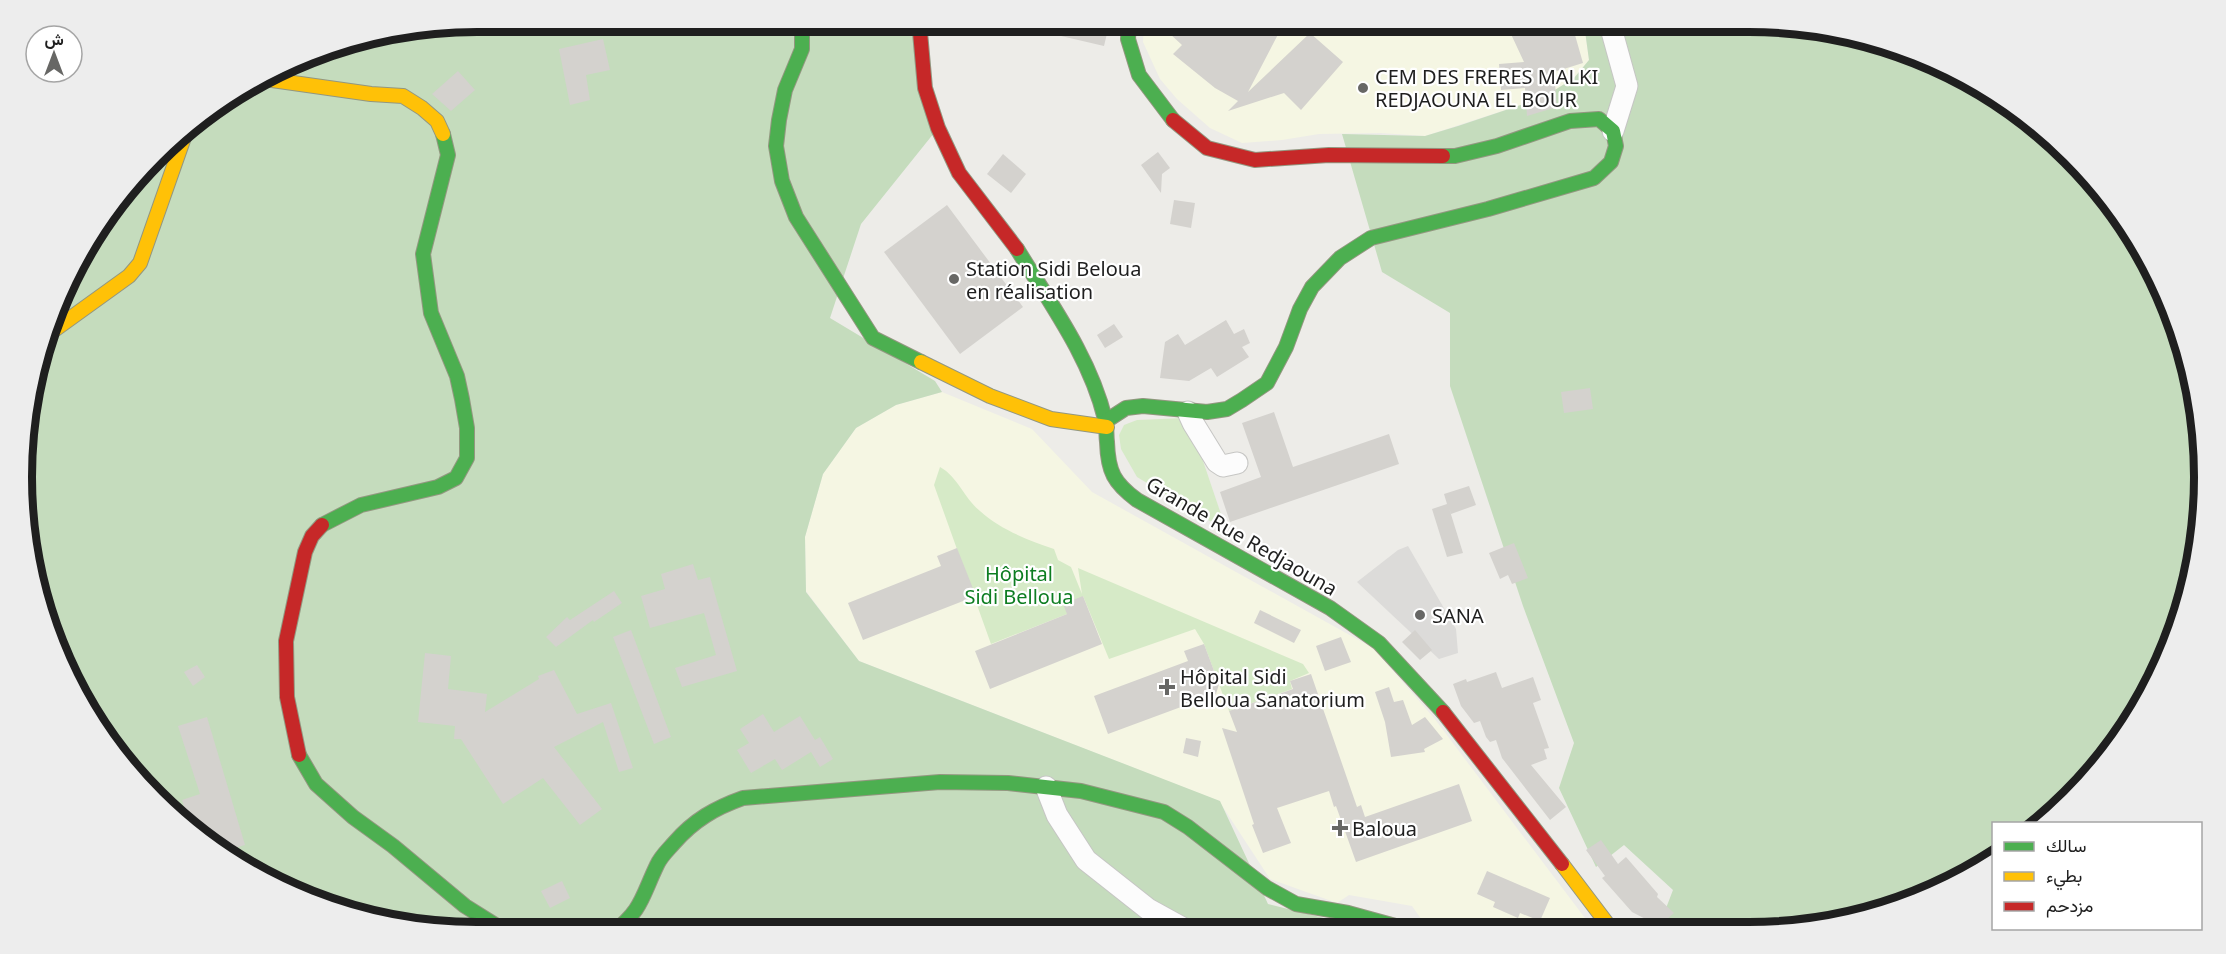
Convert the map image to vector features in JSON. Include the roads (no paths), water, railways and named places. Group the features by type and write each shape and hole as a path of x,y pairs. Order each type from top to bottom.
{"street":[{"path":"802,32 802,49 785,90 779,120 776,146 782,181 796,217 873,338 990,396 1052,419 1107,424 1126,408 1143,406 1188,412 1227,409 1267,383 1312,286 1340,258 1371,238 1488,209 1594,178 1611,162 1616,146 1613,131 1627,86 1613,32"},
{"name":"Grande Rue Redjaouna","path":"920,32 925,88 938,128 959,173 1014,244 1058,313 1085,361 1107,424 1107,446 1112,476 1121,488 1137,500 1330,608 1379,643 1429,695 1490,770 1606,922"},
{"path":"1128,32 1128,39 1139,75 1168,116 1207,148 1255,160 1329,155 1455,156 1497,146 1570,121 1599,119 1613,131"},
{"path":"274,80 361,93 403,96 437,121 444,136 448,155 423,254 431,313 457,376 462,399 467,458 456,478 438,487 361,505 325,522 312,536 305,552 286,641 287,697 298,753 316,784 353,817 393,846 465,906 490,922"},
{"path":"57,328 129,276 140,262 182,143"},
{"path":"1188,412 1192,423 1217,462 1223,465 1237,463"},
{"path":"629,922 644,899 658,862 689,825 712,809 742,798 940,782 1008,783 1081,790 1164,812 1188,827 1267,888 1296,904 1382,922"},
{"path":"1046,787 1057,815 1086,861 1148,909 1172,922"}],"place":[{"name":"CEM DES FRERES MALKI REDJAOUNA EL BOUR","path":"1363,88"},
{"name":"Station Sidi Beloua en réalisation","path":"954,279"},
{"name":"SANA","path":"1420,615"},
{"name":"Hôpital Sidi Belloua Sanatorium","path":"1167,687"},
{"name":"Baloua","path":"1340,828"}],"park label":[{"name":"Hôpital Sidi Belloua","path":"1019,584"}]}
